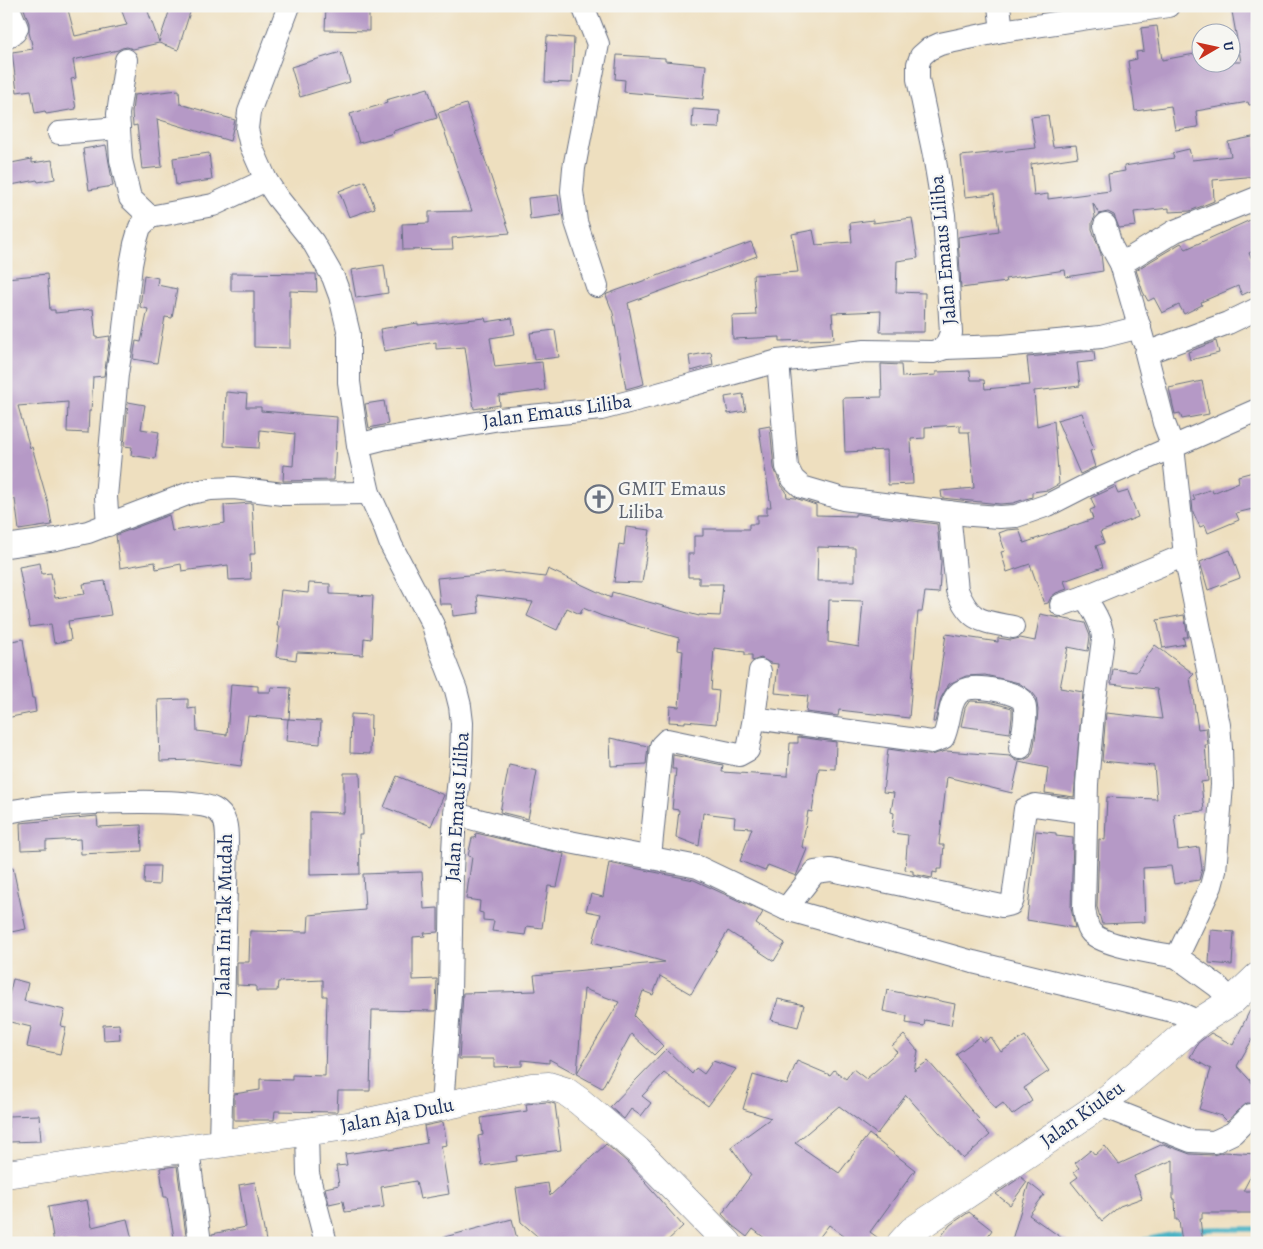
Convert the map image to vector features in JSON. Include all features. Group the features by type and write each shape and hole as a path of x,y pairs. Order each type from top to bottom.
{"street":[{"path":"6,38 15,32 17,28 8,6"},
{"path":"289,6 249,112 246,129 251,146 266,180 276,197 313,242 333,277 340,296 349,334 349,382 358,445"},
{"path":"583,6 598,44 574,168 572,191 576,222 597,286"},
{"path":"999,6 1002,31"},
{"name":"Jalan Emaus Liliba","path":"442,1107 450,994 455,814 461,762 462,723 460,706 433,625 391,545 369,493 358,445 382,439 500,419 601,409 778,361 865,351 933,352 945,348 951,333 944,215 918,79 918,64 921,56 929,49 940,44 1002,31 1168,6"},
{"path":"126,60 118,114 121,160 130,198 150,217"},
{"path":"59,133 119,128"},
{"path":"108,525 106,497 117,374 131,265 140,227 150,217 213,205 266,180"},
{"path":"1121,264 1175,231 1257,198"},
{"path":"1105,225 1111,246 1121,264 1140,327 1164,423 1173,447 1185,555 1219,725 1222,786 1214,878 1177,957"},
{"path":"1146,354 1228,323 1257,309"},
{"path":"945,348 1002,346 1101,336 1140,327"},
{"path":"778,361 788,467 793,479 802,487 843,499 948,512 1000,517 1016,516 1030,512 1257,410"},
{"path":"6,546 56,539 108,525 190,494 211,489 234,488 283,494 369,493"},
{"path":"948,512 957,590 960,598 976,618 1013,627"},
{"path":"1061,605 1185,555"},
{"path":"1084,597 1098,620 1103,634 1093,714 1086,812 1084,908 1089,930 1100,939 1177,957 1217,986 1232,1002"},
{"path":"650,857 661,746 663,742 667,740 739,755 748,750 760,671"},
{"path":"754,718 932,742 943,738 948,730 953,702 957,695 971,688 1001,691 1019,696 1023,700 1026,712 1020,748"},
{"name":"Jalan Ini Tak Mudah","path":"6,813 16,809 73,804 159,802 205,806 216,810 224,817 227,828 227,842 220,1144"},
{"path":"786,909 815,872 831,870 1002,906 1011,904 1026,808 1035,805 1086,812"},
{"path":"455,814 544,837 698,867 786,909 973,962 1177,1012 1199,1022"},
{"name":"Jalan Kiuleu","path":"901,1243 912,1231 1100,1104 1199,1022 1232,1002 1257,977"},
{"name":"Jalan Aja Dulu","path":"6,1174 188,1150 354,1125 532,1087 549,1086 565,1091 580,1101 637,1150 728,1243"},
{"path":"1100,1104 1191,1141 1214,1142 1233,1133 1251,1115"},
{"path":"307,1131 308,1174 326,1243"},
{"path":"188,1150 200,1243"}],"building":[{"path":"23,6 67,6 75,36 127,25 120,6 146,6 159,42 171,6 192,6 178,50 159,43 133,49 127,47 73,60 76,78 71,79 76,109 46,114 45,111 35,113 31,90 17,92 12,52 33,49 29,23"},
{"path":"326,6 369,6 369,31 325,30"},
{"path":"1231,6 1257,6 1257,104 1249,105 1248,102 1196,111 1198,127 1175,130 1171,106 1135,111 1128,61 1137,59 1136,52 1144,51 1141,28 1157,26 1162,60 1190,55 1190,72 1240,72 1240,22 1234,22"},
{"path":"547,36 574,38 572,83 545,82"},
{"path":"341,52 350,82 300,97 291,67"},
{"path":"617,55 665,58 665,61 706,65 703,99 624,92 625,80 615,79"},
{"path":"428,88 437,118 359,143 350,114 387,103 386,100"},
{"path":"179,90 180,104 235,120 230,141 157,119 162,167 142,169 137,125 133,126 134,95"},
{"path":"466,104 510,233 452,238 453,249 403,250 402,224 429,223 429,212 472,211 438,113"},
{"path":"693,109 720,111 719,128 692,127"},
{"path":"1048,115 1053,147 1076,145 1078,157 1031,164 1034,196 1048,194 1048,199 1110,191 1108,174 1125,171 1124,166 1174,158 1172,153 1189,149 1192,160 1231,156 1228,142 1257,136 1257,176 1213,180 1214,201 1190,211 1169,212 1169,208 1134,212 1136,226 1119,228 1114,215 1108,212 1099,214 1093,203 1095,217 1092,222 1092,229 1101,254 1103,271 1066,277 1065,270 1005,279 1006,282 961,288 958,237 999,231 994,194 965,197 961,156 1036,148 1031,117"},
{"path":"106,145 113,186 89,190 83,149"},
{"path":"209,153 212,180 176,185 173,158"},
{"path":"32,159 32,163 52,160 55,179 38,182 37,180 6,186 6,164"},
{"path":"365,181 375,208 349,217 339,191"},
{"path":"558,195 561,215 530,219 528,198"},
{"path":"1257,217 1257,249 1249,253 1257,271 1257,288 1242,295 1238,286 1201,302 1202,305 1184,314 1179,305 1162,313 1154,298 1148,301 1136,270 1181,243 1186,249"},
{"path":"912,218 918,258 897,261 896,292 925,293 924,332 880,332 881,311 832,313 834,339 780,341 780,337 733,339 732,316 756,315 753,275 798,272 792,234 813,230 816,245 852,242 850,223 873,220 873,223"},
{"path":"751,242 757,256 628,303 644,384 626,389 613,313 606,295"},
{"path":"384,265 388,293 356,298 351,270"},
{"path":"231,273 316,274 317,292 290,291 290,348 254,347 254,291 231,291"},
{"path":"47,274 50,310 55,310 55,313 93,309 96,338 110,336 104,376 93,377 88,433 67,432 68,402 18,406 48,503 52,525 19,530 15,499 6,500 6,278"},
{"path":"144,275 158,278 157,285 177,289 172,318 165,317 157,363 133,359 136,341 141,342 148,309 140,307"},
{"path":"485,318 486,322 512,318 515,334 490,338 495,367 542,362 545,390 499,396 500,405 474,409 465,347 436,349 436,342 384,351 380,329 418,323 418,325"},
{"path":"555,330 559,357 534,360 530,333"},
{"path":"1216,341 1219,353 1190,360 1188,352"},
{"path":"1094,351 1095,361 1077,363 1080,386 1034,391 1037,426 1054,421 1059,484 1048,490 1032,492 1032,497 1013,503 1000,504 942,498 941,491 974,488 969,432 960,432 960,425 925,427 925,438 911,439 913,484 888,485 887,450 845,452 843,398 882,397 881,364 901,365 902,377 936,375 936,372 970,371 971,380 984,380 985,389 1030,385 1027,357"},
{"path":"711,352 713,365 691,371 689,356"},
{"path":"1202,381 1209,414 1182,419 1180,413 1175,414 1169,388"},
{"path":"226,392 247,394 246,407 261,407 261,411 337,417 334,480 283,481 284,465 293,466 295,434 260,430 259,448 224,446"},
{"path":"743,394 746,411 728,414 725,397"},
{"path":"384,401 388,424 369,428 365,404"},
{"path":"128,402 145,405 141,429 159,432 155,459 131,455 132,447 124,446"},
{"path":"1082,413 1094,450 1090,451 1095,467 1080,474 1057,420"},
{"path":"770,426 774,468 781,485 786,491 787,497 816,505 816,515 855,516 857,514 937,524 941,561 939,593 925,592 922,612 918,612 909,718 839,710 838,716 806,712 808,696 775,693 778,664 770,663 761,658 752,661 752,655 745,655 745,652 714,648 711,690 719,691 716,724 685,721 685,723 669,722 670,706 679,707 683,651 678,650 679,638 602,616 583,608 580,614 567,608 557,630 527,616 533,602 477,595 479,613 453,616 452,604 440,604 437,578 503,572 545,577 548,569 611,598 612,592 699,616 720,616 723,584 699,584 699,577 688,577 688,554 694,554 694,536 703,536 703,529 749,529 749,524 757,524 757,515 767,515 767,507 771,507 759,428","holes":["818,547 855,548 855,581 817,581","829,600 863,601 859,647 828,642"]},
{"path":"1257,471 1257,508 1236,513 1239,520 1208,533 1205,525 1200,527 1193,512 1192,501 1195,500 1193,496 1212,489 1213,493 1239,482 1238,476"},
{"path":"1115,487 1118,494 1128,491 1138,517 1100,532 1104,543 1096,546 1103,567 1064,581 1067,589 1056,593 1048,603 1044,604 1030,564 1007,572 1001,552 1005,551 999,533 1019,529 1024,543 1093,519 1090,510 1095,508 1091,498"},
{"path":"252,503 255,554 250,554 251,579 229,580 228,565 182,571 181,564 156,569 155,562 120,568 116,535 169,515 172,531 225,523 224,505"},
{"path":"626,527 650,530 642,583 614,582 619,544 624,545"},
{"path":"1230,550 1240,578 1208,590 1200,562"},
{"path":"40,563 42,574 51,573 55,598 85,594 83,584 105,581 111,615 68,621 71,640 54,643 51,624 30,627 19,567"},
{"path":"309,583 330,584 330,594 373,596 371,639 364,638 363,655 297,652 296,660 276,657 280,626 277,626 281,590 308,593"},
{"path":"1040,614 1085,623 1090,636 1088,651 1068,647 1060,688 1083,692 1074,797 1045,793 1048,768 1019,762 1012,793 947,777 939,845 944,845 942,869 937,869 937,873 933,872 932,878 913,874 913,871 905,870 908,835 892,833 894,813 891,812 894,793 883,792 888,749 930,755 946,751 1010,756 1017,761 1030,757 1033,751 1038,710 1036,697 1019,683 985,675 966,676 949,684 941,698 935,722 933,722 946,634 998,642 998,638 1011,640 1020,638 1035,641"},
{"path":"1184,615 1188,637 1183,637 1185,644 1163,648 1157,620"},
{"path":"23,639 36,712 6,718 6,642"},
{"path":"1155,645 1194,674 1190,678 1198,729 1206,728 1208,745 1205,745 1208,781 1201,782 1204,811 1174,814 1178,850 1199,847 1202,869 1199,880 1174,884 1171,866 1143,868 1145,922 1102,924 1097,907 1099,839 1105,840 1107,797 1157,799 1154,766 1102,761 1106,713 1162,719 1157,689 1111,684 1113,669 1136,672"},
{"path":"231,684 258,686 258,692 270,692 271,687 291,688 289,719 248,716 241,766 198,760 160,761 158,700 188,699 188,709 196,708 197,731 227,735"},
{"path":"971,701 989,702 1012,708 1010,733 961,726 965,708"},
{"path":"351,714 371,715 370,754 350,753"},
{"path":"288,719 321,721 320,744 286,741"},
{"path":"798,737 836,742 835,769 819,768 812,812 808,811 802,847 807,849 796,876 768,865 765,871 740,861 752,828 734,827 735,817 703,813 699,846 676,837 679,810 672,809 676,769 672,769 673,755 723,765 722,772 788,776 790,743 798,743"},
{"path":"610,738 648,746 646,764 611,766"},
{"path":"509,765 537,771 528,819 500,812"},
{"path":"344,773 360,773 362,834 359,834 360,874 310,875 310,812 344,813"},
{"path":"397,776 444,795 431,826 384,807"},
{"path":"97,816 98,827 141,825 142,851 81,854 80,839 46,841 46,849 21,850 20,823"},
{"path":"1036,831 1056,833 1056,836 1073,838 1071,908 1075,928 1027,920"},
{"path":"476,833 564,854 557,887 548,886 542,928 527,926 525,935 492,931 494,921 483,920 483,913 479,912 480,901 466,899 472,857 468,856 472,838 475,838"},
{"path":"609,863 694,880 763,912 756,924 785,943 774,961 728,931 691,994 660,976 653,995 643,991 634,1016 663,1046 654,1055 631,1034 602,1088 549,1059 549,1063 522,1060 522,1066 494,1067 494,1059 459,1059 463,993 536,991 534,975 665,962 593,942 601,914 586,911 591,894 603,897","holes":["584,989 619,1002 577,1073"]},
{"path":"145,866 160,866 159,885 144,884"},
{"path":"13,868 26,929 6,933 6,869"},
{"path":"422,872 424,909 438,908 438,932 424,933 425,936 413,937 413,980 437,979 436,1011 372,1010 370,1091 338,1091 337,1112 275,1111 274,1120 234,1120 234,1094 260,1090 260,1079 292,1080 292,1075 325,1076 327,996 323,996 323,980 278,982 277,991 256,991 256,986 237,985 237,962 249,962 250,931 308,932 309,915 365,910 363,874"},
{"path":"1211,930 1234,932 1232,965 1209,963"},
{"path":"13,979 28,983 24,1001 65,1010 61,1026 66,1027 60,1054 27,1047 31,1027 6,1021 6,994 9,995"},
{"path":"887,990 955,1004 951,1025 925,1020 924,1026 906,1023 907,1016 883,1011"},
{"path":"778,999 804,1005 798,1027 771,1020"},
{"path":"1257,999 1257,1031 1237,1066 1257,1088 1257,1104 1247,1103 1227,1121 1222,1116 1199,1109 1211,1069 1190,1057 1198,1043 1211,1033 1233,1045"},
{"path":"119,1024 120,1039 104,1040 103,1025"},
{"path":"904,1035 918,1051 914,1071 928,1061 979,1119 977,1121 990,1135 963,1159 906,1095 877,1134 839,1106 795,1143 839,1173 869,1134 915,1170 870,1232 885,1243 853,1243 829,1225 815,1243 771,1243 753,1229 747,1237 733,1226 722,1214 751,1175 731,1147 771,1118 743,1109 753,1075 787,1085 797,1061 830,1075 834,1070 846,1079 853,1069 866,1079 897,1052 892,1046"},
{"path":"1025,1036 1049,1071 1024,1088 1032,1101 1012,1115 1003,1103 995,1109 956,1054 980,1037 984,1042 991,1037 1001,1052"},
{"path":"666,1049 692,1074 696,1068 704,1074 713,1061 736,1069 708,1106 664,1073 642,1096 651,1103 641,1116 631,1109 624,1119 610,1107"},
{"path":"547,1102 555,1104 561,1150 516,1156 517,1161 482,1166 478,1136 483,1135 481,1118 527,1111 526,1104"},
{"path":"39,1115 41,1141 9,1142 8,1116"},
{"path":"443,1122 447,1145 441,1146 449,1194 420,1199 416,1181 381,1187 384,1207 345,1212 343,1201 329,1204 325,1188 339,1185 336,1166 347,1165 345,1154 388,1148 389,1150 427,1143 424,1126"},
{"path":"606,1144 646,1182 683,1226 665,1243 545,1243 521,1222 516,1188 548,1183 550,1196"},
{"path":"1163,1144 1190,1154 1213,1155 1224,1152 1257,1154 1257,1164 1243,1191 1256,1191 1256,1213 1202,1213 1202,1219 1200,1219 1203,1243 1182,1243 1179,1220 1176,1220 1175,1199 1173,1199 1173,1160 1134,1176 1142,1198 1120,1206 1102,1221 1071,1182 1078,1177 1074,1172 1079,1168 1075,1163 1091,1150 1095,1155 1105,1146 1119,1164"},
{"path":"177,1166 187,1243 175,1243 167,1197 164,1197 160,1168"},
{"path":"1021,1177 1027,1182 1010,1205 996,1194"},
{"path":"255,1182 266,1241 213,1243 212,1234 246,1227 239,1185"},
{"path":"1029,1183 1044,1195 1029,1215 1069,1243 1011,1243"},
{"path":"87,1200 92,1227 127,1219 133,1243 107,1243 106,1238 82,1243 54,1243 48,1207"},
{"path":"969,1212 992,1230 983,1243 936,1243 950,1225"},
{"path":"512,1219 518,1243 442,1243 441,1238"}],"waterway":[{"path":"1131,1243 1194,1230 1257,1229"}],"place":[{"name":"GMIT Emaus Liliba","path":"599,499"}]}
